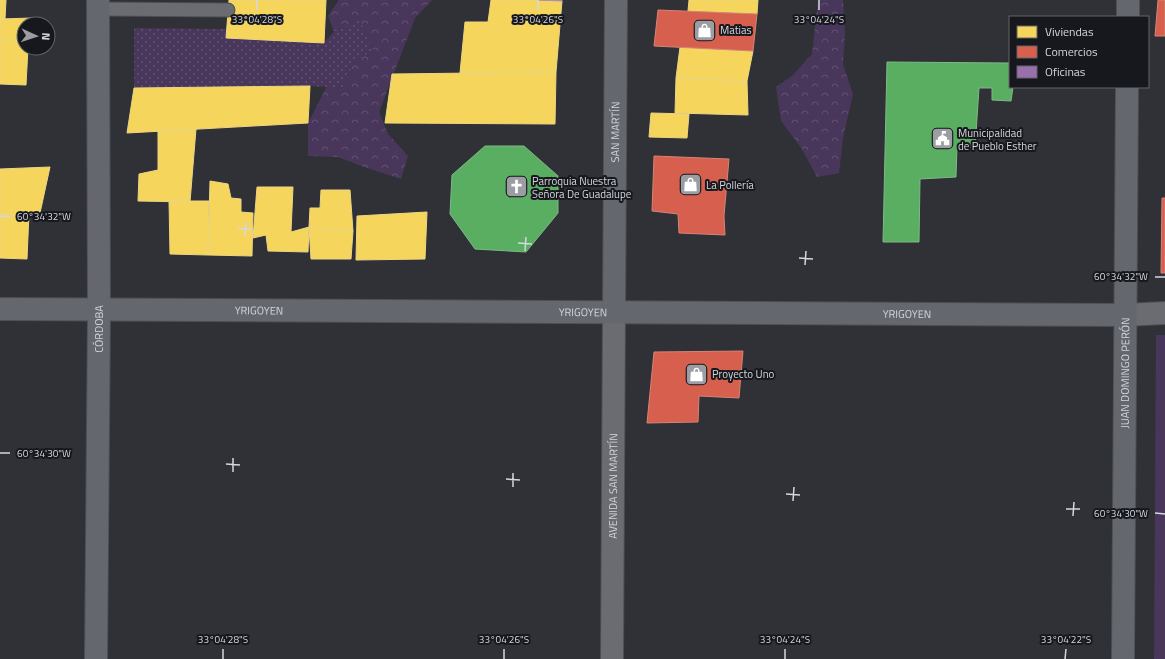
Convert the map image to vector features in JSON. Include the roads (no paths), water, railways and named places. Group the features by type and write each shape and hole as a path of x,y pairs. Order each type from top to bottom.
{"main road":[{"name":"SAN MARTÍN","path":"614,312 616,0"},
{"path":"1128,0 1128,16"},
{"name":"CÓRDOBA","path":"96,659 99,310 98,4"},
{"name":"JUAN DOMINGO PERÓN","path":"1123,659 1127,88"},
{"name":"YRIGOYEN","path":"0,309 1125,314"}],"street":[{"name":"AVENIDA SAN MARTÍN","path":"612,659 614,312"},
{"name":"YRIGOYEN","path":"1125,314 1165,313"}],"lane":[{"path":"98,4 228,10"}],"place":[{"name":"Matias","path":"705,30"},
{"name":"Municipalidad de Pueblo Esther","path":"943,139"},
{"name":"La Pollería","path":"690,185"},
{"name":"Parroquia Nuestra Señora De Guadalupe","path":"516,187"},
{"name":"Proyecto Uno","path":"697,374"}]}
